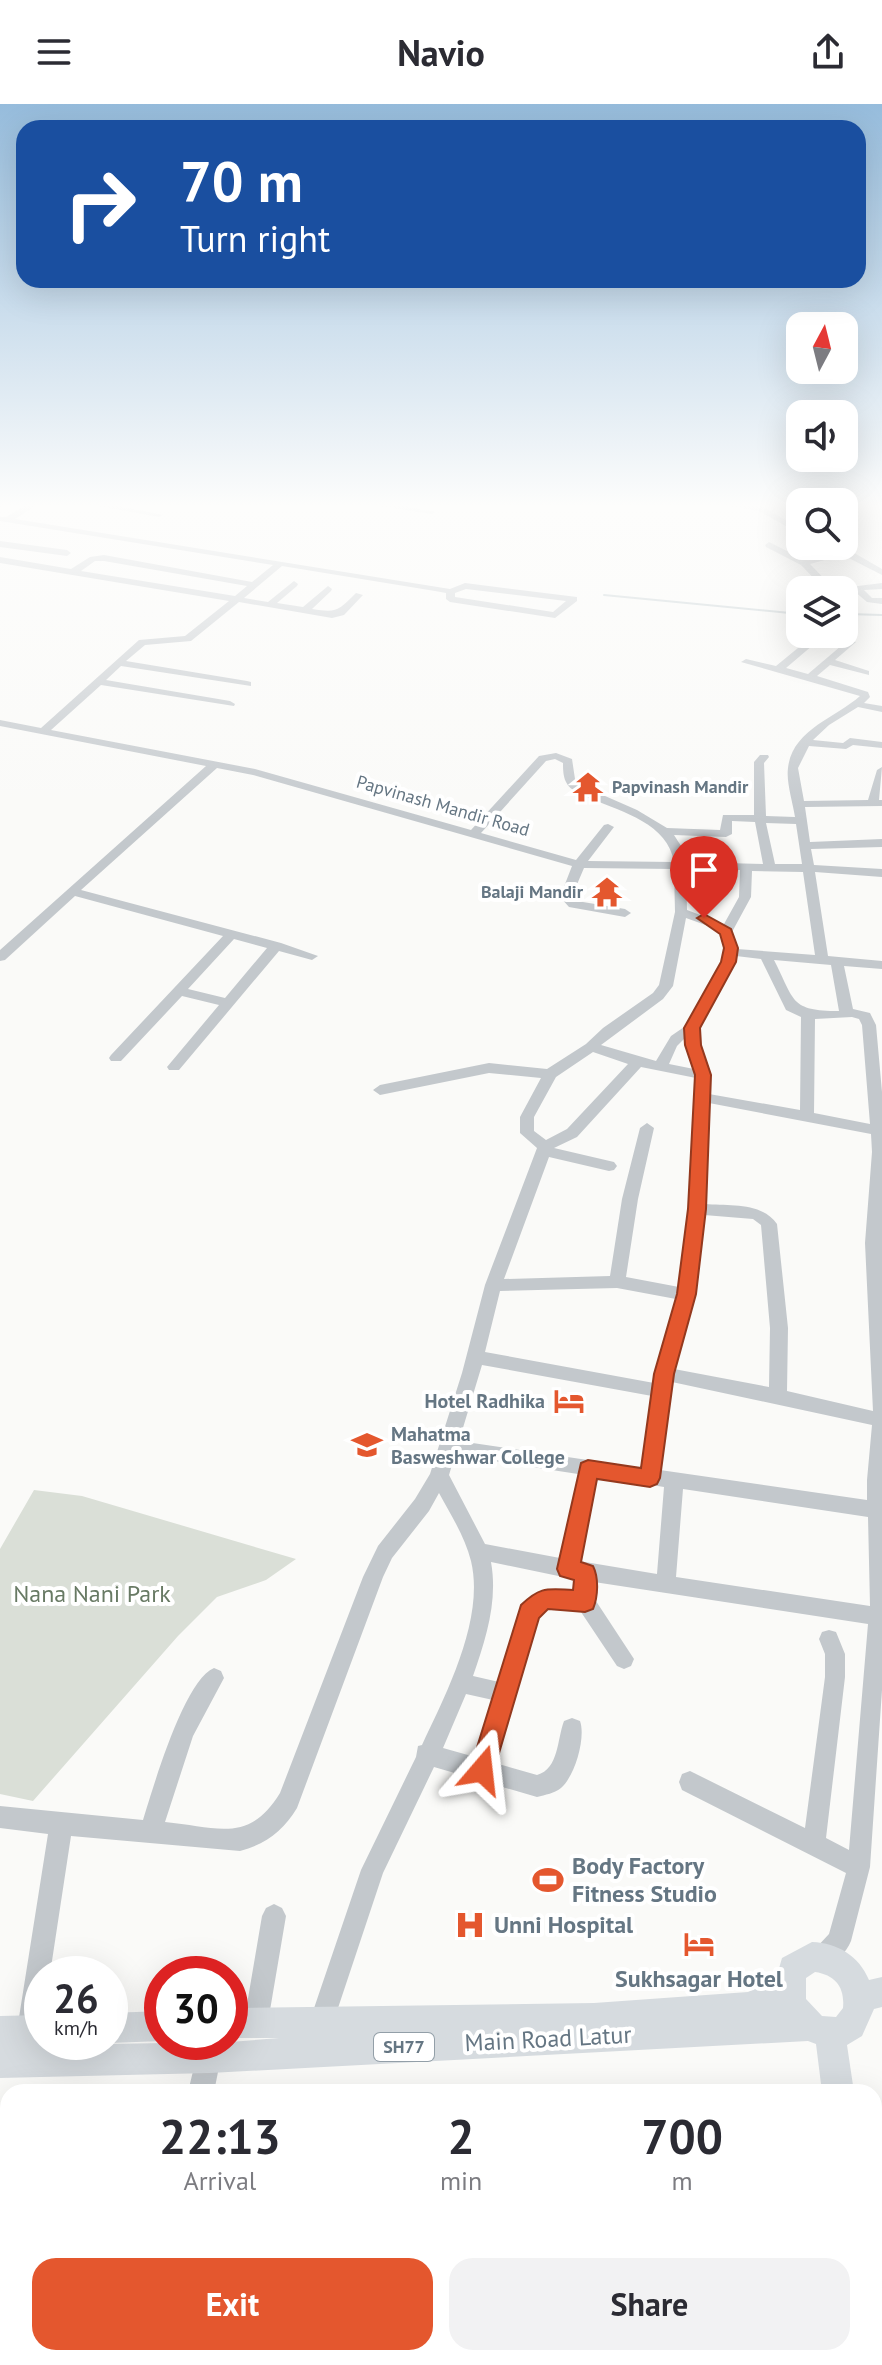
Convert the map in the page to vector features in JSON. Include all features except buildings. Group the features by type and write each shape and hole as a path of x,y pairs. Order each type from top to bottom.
{"main road":[{"name":"SH77","path":"788,1989 793,1969 802,1961 823,1957"},
{"path":"788,1989 796,2013 819,2030 839,2032 853,2022 871,1995 845,1969 823,1957"},
{"name":"Main Road Latur","path":"248,2022 594,2018 695,2012 749,2007 788,1989"},
{"name":"Main Road Latur","path":"248,2048 819,2030"},
{"path":"819,2030 836,2084"},
{"name":"Main Road Latur","path":"0,2062 144,2053"}],"street":[{"path":"42,732 146,641 177,642 188,639 224,610"},
{"path":"295,610 338,614 343,610"},
{"path":"519,610 555,615 562,610"},
{"path":"779,669 804,648"},
{"path":"810,677 844,648"},
{"path":"828,661 866,673"},
{"path":"746,662 810,677 864,694 865,697 822,725 804,742 793,768 822,959"},
{"path":"118,663 247,684"},
{"path":"97,681 230,704"},
{"path":"856,704 882,709"},
{"name":"Papvinash Mandir Road","path":"0,723 277,777 579,864 807,868 882,873"},
{"path":"804,742 846,746 850,741 882,745"},
{"path":"474,834 543,758 551,756 568,761 570,780 576,787 665,831 726,834 727,817 801,821"},
{"path":"764,757 759,762 760,819 770,867"},
{"path":"0,957 215,764"},
{"path":"799,804 878,802 882,770"},
{"path":"608,827 579,864 566,894 568,901 625,913"},
{"path":"609,1166 544,1149 533,1140 525,1125 550,1074 591,1047 608,1031 658,996 666,986 681,912 680,866 675,845 665,831"},
{"path":"803,846 882,843"},
{"path":"660,1067 670,1043 692,1028 721,977 730,952 726,932 745,897 746,867"},
{"path":"73,892 312,956"},
{"path":"681,912 704,918 726,932"},
{"path":"116,1058 232,934"},
{"path":"174,1067 276,946"},
{"path":"730,952 882,965"},
{"path":"766,956 788,1004 808,1015 842,1017 847,1012"},
{"path":"837,961 847,1012"},
{"path":"179,991 228,1003"},
{"path":"823,1957 839,1941 859,1867 881,1593 876,1480 882,1420 873,1243 881,1183 879,1121 867,1019 862,1014 847,1012"},
{"path":"807,1116 808,1015"},
{"path":"650,1478 662,1383 686,1294 697,1209 703,1075 693,1045 692,1028"},
{"path":"591,1047 638,1062 703,1075"},
{"path":"0,1817 240,1840 258,1835 277,1820 289,1800 385,1552 422,1505 439,1476 493,1285 544,1149 579,1127 638,1062"},
{"path":"380,1090 489,1068 550,1074"},
{"path":"702,1097 807,1116 879,1121"},
{"path":"617,1282 630,1199 647,1128"},
{"path":"697,1209 755,1214 769,1224 779,1328 778,1396"},
{"path":"493,1285 617,1282 686,1294"},
{"path":"475,1357 778,1396 882,1420"},
{"path":"449,1447 877,1510"},
{"path":"588,1469 577,1571 585,1601 624,1659"},
{"path":"322,2020 373,1870 460,1683 480,1626 483,1574 477,1551 439,1476"},
{"path":"666,1583 674,1481"},
{"path":"477,1551 577,1571 878,1616"},
{"path":"482,1770 533,1606 553,1597 585,1601"},
{"path":"814,1844 835,1677 835,1654 829,1639"},
{"path":"151,1833 180,1738 199,1699 214,1678"},
{"path":"460,1683 506,1693"},
{"path":"426,1754 537,1786 553,1782 560,1774 572,1728"},
{"path":"690,1782 859,1867"},
{"path":"38,1956 58,1854 60,1824"},
{"path":"248,2005 274,1916"},
{"path":"203,2084 208,2060"}],"green space":[{"name":"Nana Nani Park","path":"34,1490 82,1496 296,1559 266,1580 217,1597 178,1636 33,1801 0,1794 0,1549"}],"waterway":[{"path":"754,610 786,613"},
{"path":"858,614 882,615"}],"place":[{"name":"Papvinash Mandir","path":"588,787"},
{"name":"Balaji Mandir","path":"607,892"},
{"name":"Hotel Radhika","path":"569,1401"},
{"name":"Mahatma Basweshwar College","path":"367,1445"},
{"name":"Body Factory Fitness Studio","path":"548,1880"},
{"name":"Unni Hospital","path":"470,1925"},
{"name":"Sukhsagar Hotel","path":"699,1944"}],"route":[{"path":"482,1770 533,1606 553,1597 585,1601 585,1573 568,1569 588,1469 650,1478 664,1374 686,1294 697,1209 703,1075 693,1045 692,1028 729,962 731,948 726,932 704,918"}]}
